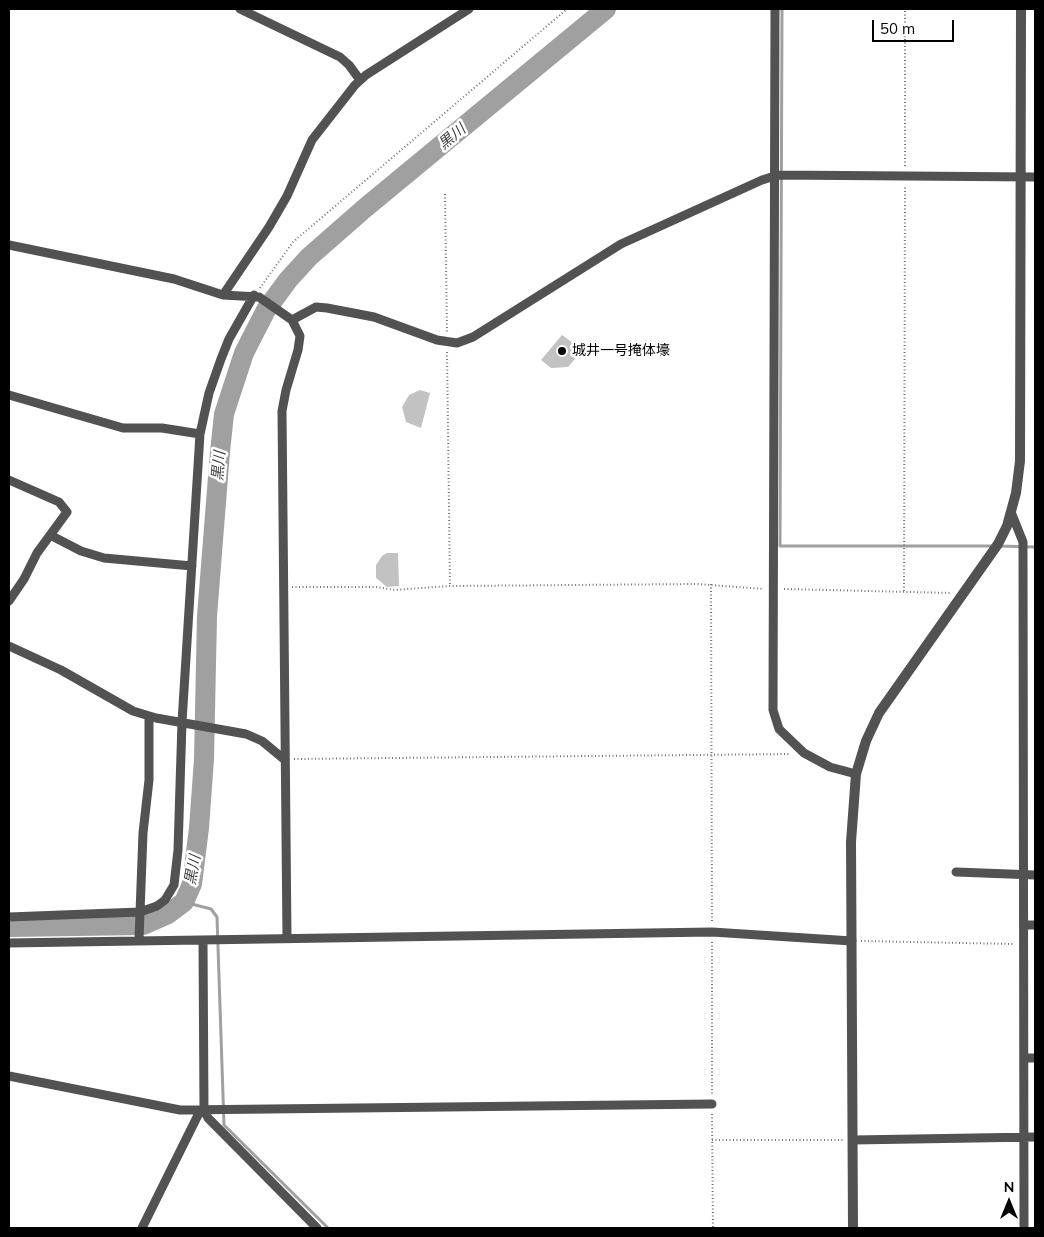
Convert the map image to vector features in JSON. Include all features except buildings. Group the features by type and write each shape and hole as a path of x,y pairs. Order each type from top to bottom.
{"street":[{"path":"240,9 340,57 349,65 360,80"},
{"path":"223,295 269,227 287,196 312,140 360,80 468,9"},
{"path":"774,9 773,710 779,729 804,754 830,767 856,774"},
{"path":"853,1228 851,842 856,774 866,741 879,713 998,544 1011,512 1016,493 1020,460 1021,9"},
{"path":"290,319 316,307 327,308 385,320 447,343 457,343 473,336 602,255 638,235 762,180 774,177 1035,177"},
{"path":"9,245 174,279 223,295 256,296 290,319 300,336 282,411 287,938"},
{"path":"9,918 140,914 165,900 174,885 178,850 200,434 206,402 217,367 229,339 256,296"},
{"path":"9,395 123,428 162,428 200,434"},
{"path":"9,480 59,502 67,514 50,535 9,600"},
{"path":"1011,512 1023,542 1024,1228"},
{"path":"50,535 81,550 104,558 192,566"},
{"path":"9,646 61,670 111,700 149,716 222,729 262,741 285,760"},
{"path":"140,936 143,833 149,780 149,716"},
{"path":"956,872 1035,875"},
{"path":"1024,925 1035,925"},
{"path":"9,943 140,936 206,940 712,932 852,941"},
{"path":"142,1228 202,1110 206,940"},
{"path":"1024,1058 1035,1058"},
{"path":"9,1076 142,1104 180,1110 712,1104"},
{"path":"202,1110 317,1228"},
{"path":"853,1140 1035,1137"}],"path":[{"path":"256,296 293,242 567,9"},
{"path":"904,591 905,9"},
{"path":"445,194 450,586"},
{"path":"284,587 376,587 395,590 450,586 711,584 772,589 964,593"},
{"path":"711,584 713,1228"},
{"path":"285,760 804,754"},
{"path":"852,941 1024,944"},
{"path":"712,1140 853,1140"}],"waterway":[{"name":"黒川","path":"9,927 143,925 168,914 184,902 192,884 199,828 204,759 207,616 224,414 244,353 266,310 288,280 309,257 365,208 606,9"},
{"path":"782,9 780,546 992,546"},
{"path":"998,546 1035,547"},
{"path":"184,902 211,909 217,917 224,1125 328,1228"}],"place":[{"name":"城井一号掩体壕","path":"562,351"}]}
